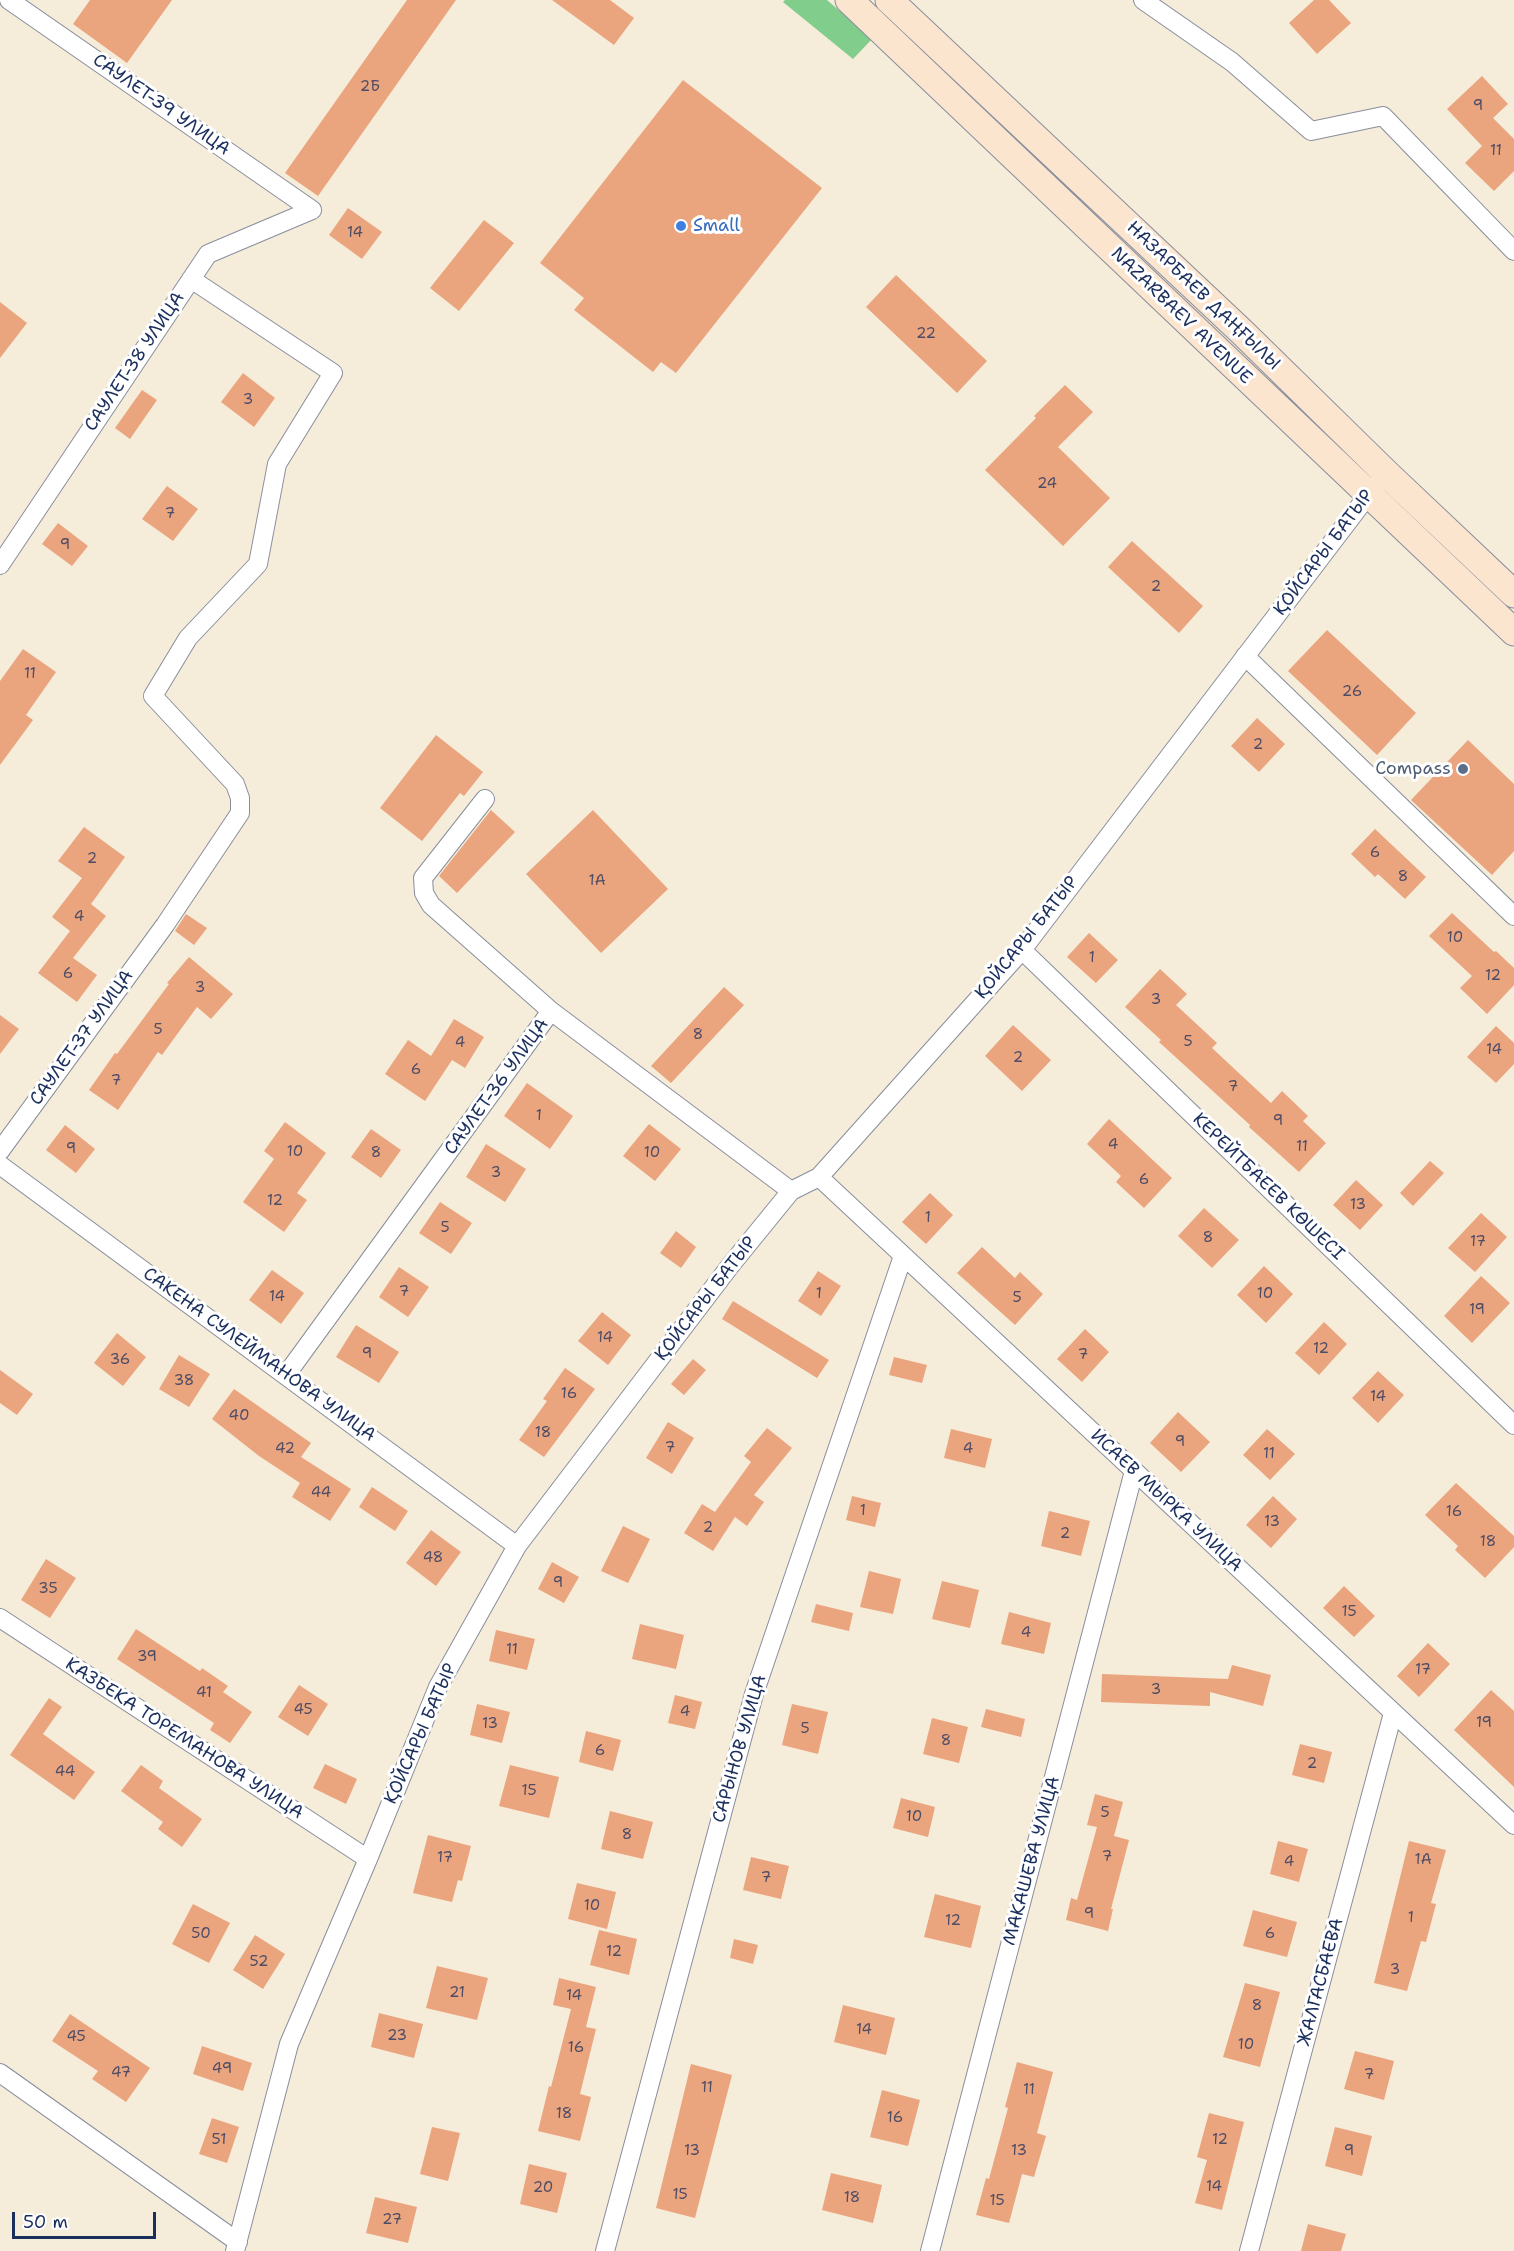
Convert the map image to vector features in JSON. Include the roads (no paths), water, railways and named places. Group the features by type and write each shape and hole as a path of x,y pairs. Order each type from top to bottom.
{"main road":[{"name":"NAZARBAEV AVENUE","path":"849,0 1514,632"},
{"name":"НАЗАРБАЕВ ДАҢҒЫЛЫ","path":"890,0 1242,332 1514,594"},
{"path":"980,124 1000,103"}],"street":[{"name":"САУЛЕТ-39 УЛИЦА","path":"9,0 312,210"},
{"path":"1143,0 1232,62 1311,131 1383,116 1514,251"},
{"name":"САУЛЕТ-38 УЛИЦА","path":"0,564 208,254 312,210"},
{"name":"САУЛЕТ-37 УЛИЦА","path":"0,1151 165,926 240,813 240,798 235,783 153,696 188,638 258,564 277,464 333,373 191,279"},
{"name":"ҚОЙСАРЫ БАТЫР","path":"236,2246 289,2044 438,1687 517,1546 723,1276 791,1191 819,1177 1022,950 1368,493 1386,473"},
{"path":"1245,656 1514,916"},
{"path":"485,799 423,878 424,893 431,904 551,1011"},
{"name":"КЕРЕЙТБАЕЕВ КӨШЕСІ","path":"1022,950 1514,1425"},
{"name":"САУЛЕТ-36 УЛИЦА","path":"286,1375 551,1011 791,1191"},
{"name":"САКЕНА СУЛЕЙМАНОВА УЛИЦА","path":"0,1165 517,1546"},
{"name":"ИСАЕВ МЫРКА УЛИЦА","path":"819,1177 1514,1825"},
{"name":"САРЫНОВ УЛИЦА","path":"605,2251 754,1694 903,1256"},
{"name":"МАКАШЕВА УЛИЦА","path":"930,2251 1134,1471"},
{"name":"КАЗБЕКА ТОРЕМАНОВА УЛИЦА","path":"0,1618 368,1859"},
{"name":"ЖАЛГАСБАЕВА","path":"1249,2251 1393,1713"},
{"path":"0,2073 236,2246"}],"place":[{"name":"Small","path":"681,226"},
{"name":"Compass","path":"1463,769"}]}
